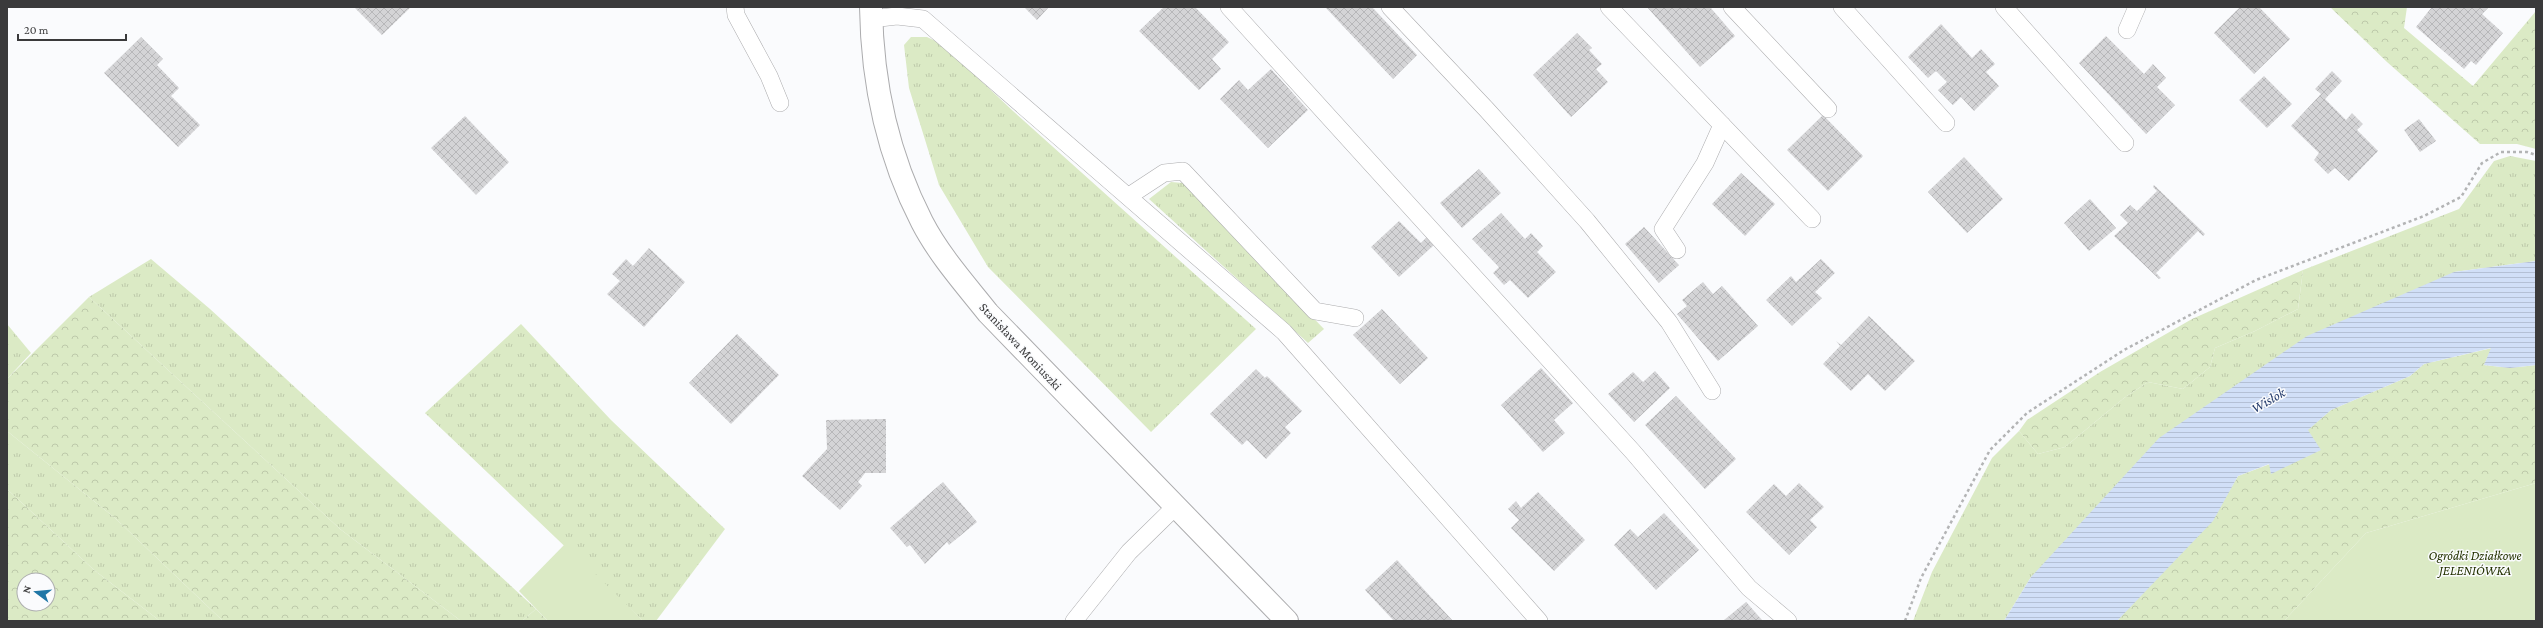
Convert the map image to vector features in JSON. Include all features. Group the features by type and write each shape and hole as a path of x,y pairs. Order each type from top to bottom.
{"street":[{"name":"Stanisława Moniuszki","path":"871,13 874,61 884,122 907,188 922,222 954,271 988,313 1287,621"}],"lane":[{"path":"734,7 780,103"},
{"path":"1229,7 1632,452 1748,588 1788,621"},
{"path":"1390,7 1487,110 1587,221 1669,322 1712,391"},
{"path":"1609,7 1812,219"},
{"path":"1732,7 1828,109"},
{"path":"1842,7 1946,123"},
{"path":"2004,7 2125,143"},
{"path":"2127,30 2137,7"},
{"path":"871,13 923,20 1129,196 1284,332 1538,621"},
{"path":"1677,250 1663,229 1705,163 1722,125"},
{"path":"1129,196 1164,173 1183,171 1315,310 1355,318"},
{"path":"1074,621 1129,552 1175,507"}],"path":[{"path":"1905,621 1921,578 1990,450 2027,413 2124,350 2256,280 2424,216 2461,197 2482,163 2501,152 2527,152 2536,155"}],"green space":[{"path":"2330,7 2407,7 2404,28 2473,86 2536,11 2536,149 2517,144 2480,144 2387,62"},
{"path":"911,37 927,37 942,44 1013,111 1256,329 1151,432 988,267 939,185 909,88 904,45"},
{"path":"2510,156 2536,161 2536,261 2454,272 2031,577 2004,621 1913,621 1932,572 1992,458 2019,431 2038,454 2065,447 2124,398 2148,382 2183,389 2210,367 2215,348 2255,331 2298,309 2303,270 2459,209 2494,161"},
{"path":"1171,182 1183,183 1324,329 1308,343 1149,199"},
{"path":"151,259 210,309 536,609 522,621 461,621 340,529 89,297"},
{"path":"2303,270 2298,309 2255,331 2215,348 2210,367 2183,389 2148,382 2124,398 2065,447 2038,454 2019,431 2027,420 2100,372 2192,319"},
{"path":"89,297 340,529 461,621 223,621 115,518 7,431 7,379"},
{"path":"7,324 31,353 7,379"},
{"path":"521,324 611,420 725,529 656,621 643,621 425,413"},
{"path":"2492,348 2484,365 2510,368 2536,365 2536,483 2366,533 2284,621 2117,621 2225,498 2238,476 2270,464 2271,473 2320,450 2307,430 2331,410 2410,376 2424,364"},
{"path":"7,431 115,518 223,621 160,621 94,570 7,489"},
{"name":"Ogródki Działkowe JELENIÓWKA","path":"2536,483 2536,621 2284,621 2366,533"},
{"path":"7,489 94,570 160,621 7,621"},
{"path":"565,544 643,621 548,621 519,591"},
{"path":"536,609 548,621 522,621"}],"water":[{"name":"Wisłok","path":"2536,261 2536,365 2510,368 2484,365 2491,348 2424,364 2410,376 2331,410 2308,430 2321,450 2271,474 2269,464 2238,476 2213,521 2117,621 2004,621 2031,577 2159,438 2307,336 2454,272"}],"building":[{"path":"354,7 411,7 382,35"},
{"path":"1024,7 1049,7 1037,20"},
{"path":"1164,7 1195,7 1229,42 1212,59 1221,69 1199,90 1139,31"},
{"path":"1325,7 1372,7 1417,55 1393,79"},
{"path":"1647,7 1710,7 1735,36 1700,67"},
{"path":"2240,7 2259,7 2290,39 2254,74 2214,33"},
{"path":"2432,7 2489,7 2482,14 2503,33 2476,65 2471,61 2464,69 2416,27"},
{"path":"1941,24 1972,58 1981,49 1995,64 1986,72 1999,86 1974,111 1961,97 1953,105 1938,90 1947,82 1936,71 1928,78 1908,57"},
{"path":"1577,33 1592,48 1589,50 1602,64 1596,69 1608,82 1571,117 1533,75"},
{"path":"2106,36 2144,74 2153,64 2166,78 2157,87 2175,105 2146,134 2079,63"},
{"path":"141,37 163,59 157,65 179,88 171,96 200,125 178,147 104,73"},
{"path":"1271,69 1308,110 1268,148 1220,99 1239,80 1248,90"},
{"path":"2332,71 2342,81 2325,99 2346,120 2352,113 2363,124 2357,130 2378,151 2349,181 2335,168 2328,174 2314,160 2319,153 2291,126 2321,94 2315,89"},
{"path":"2264,76 2292,104 2267,128 2239,100"},
{"path":"1823,115 1863,156 1828,191 1787,150"},
{"path":"465,116 509,162 476,195 431,148"},
{"path":"2419,119 2436,141 2420,152 2404,130"},
{"path":"1964,157 2003,199 1967,233 1928,192"},
{"path":"1479,169 1501,193 1462,228 1440,203"},
{"path":"1741,173 1775,204 1745,236 1712,204"},
{"path":"2154,185 2205,234 2203,236 2198,231 2156,273 2161,278 2159,279 2114,236 2128,223 2120,215 2130,205 2137,211 2157,191 2153,187"},
{"path":"2090,199 2116,228 2089,251 2064,223"},
{"path":"1501,213 1525,239 1531,233 1543,246 1537,252 1556,272 1528,298 1510,280 1504,285 1493,273 1499,267 1472,239"},
{"path":"1399,221 1421,243 1427,237 1434,245 1399,277 1371,247"},
{"path":"1644,227 1679,265 1659,283 1625,244"},
{"path":"649,248 685,282 644,327 607,294 620,281 612,274 626,259 633,266"},
{"path":"1821,259 1835,273 1815,292 1822,298 1792,326 1766,300 1791,276 1796,282"},
{"path":"1703,282 1713,294 1722,286 1758,326 1718,361 1677,314 1687,306 1682,300"},
{"path":"1382,309 1428,358 1400,384 1353,335"},
{"path":"1869,316 1915,361 1885,391 1868,374 1851,391 1823,364 1840,346 1836,341 1841,345"},
{"path":"737,334 779,375 731,424 689,383"},
{"path":"1541,368 1573,403 1554,420 1565,433 1543,452 1501,405"},
{"path":"1256,369 1265,378 1267,376 1302,411 1285,427 1291,433 1266,459 1247,440 1242,445 1210,414"},
{"path":"1655,371 1670,388 1634,422 1608,394 1633,372 1643,382"},
{"path":"1676,396 1736,459 1705,489 1645,425"},
{"path":"886,419 886,473 865,473 858,482 862,486 840,510 802,476 827,449 826,420"},
{"path":"943,482 977,522 949,545 947,542 925,564 910,545 907,547 890,528"},
{"path":"1799,483 1824,507 1810,520 1817,527 1789,555 1746,512 1774,484 1786,496"},
{"path":"1538,492 1585,540 1554,571 1511,528 1519,520 1508,509 1516,501 1521,508"},
{"path":"1664,513 1699,550 1656,590 1614,545 1630,529 1638,537"},
{"path":"1397,560 1453,621 1394,621 1365,590"},
{"path":"1746,602 1763,621 1723,621"}]}
